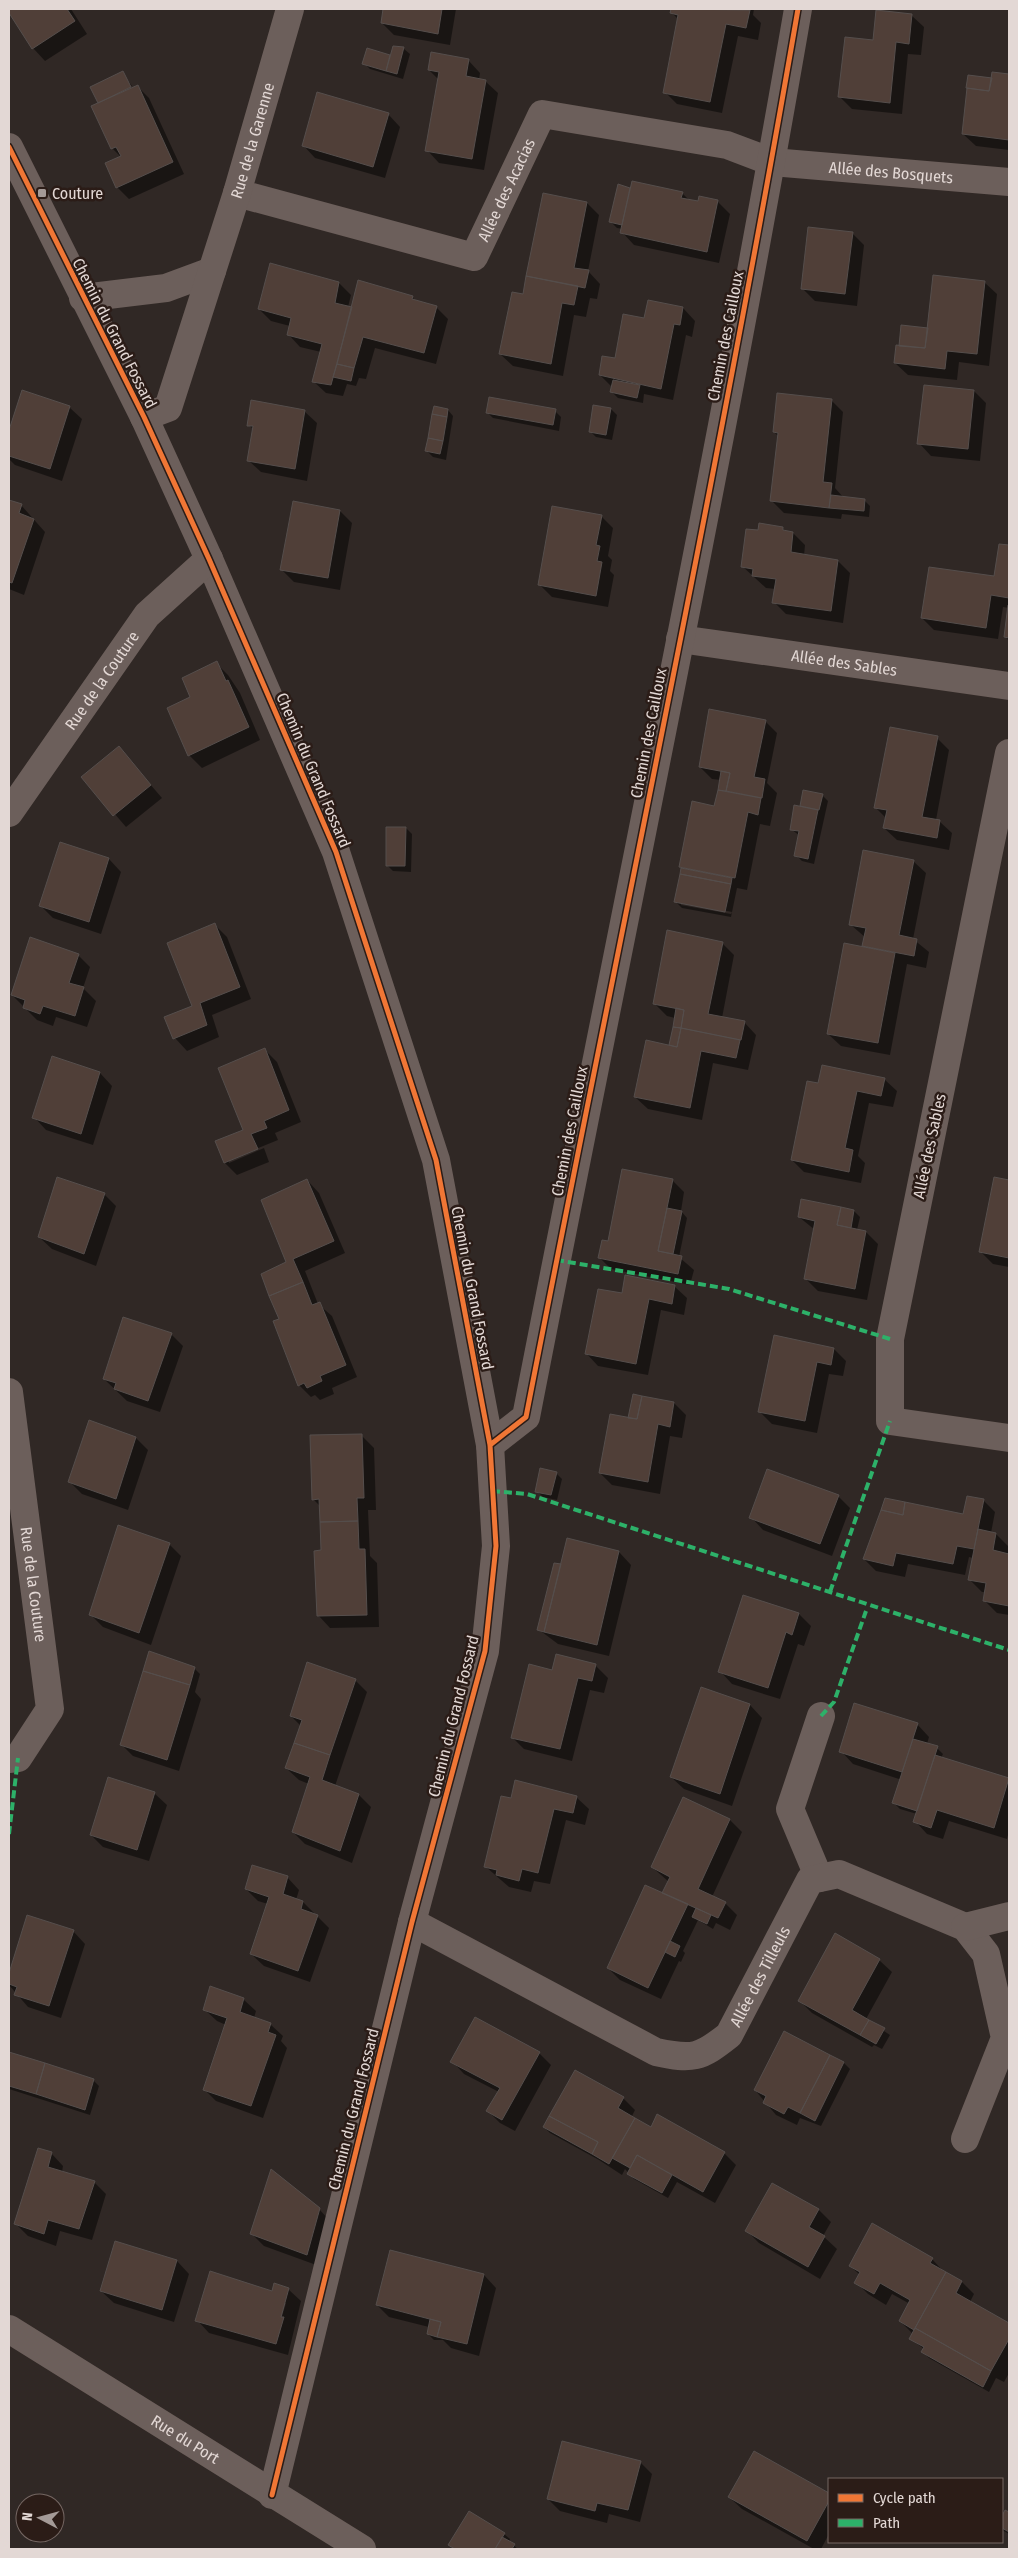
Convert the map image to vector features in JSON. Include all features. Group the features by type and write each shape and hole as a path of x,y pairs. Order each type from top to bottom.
{"street":[{"name":"Rue de la Garenne","path":"144,417 168,408 237,193 290,9"},
{"name":"Chemin des Cailloux","path":"490,1445 526,1417 680,639 772,162 798,9"},
{"name":"Allée des Acacias","path":"237,193 474,257 542,114 727,145 772,162"},
{"name":"Chemin du Grand Fossard","path":"9,146 83,298 144,417 209,559 336,852 436,1160 490,1445 496,1546 485,1651 412,1922 272,2495"},
{"name":"Allée des Bosquets","path":"772,162 1009,182"},
{"path":"83,298 166,288 212,271"},
{"name":"Rue de la Couture","path":"9,813 147,615 209,559"},
{"name":"Allée des Sables","path":"680,639 1009,686"},
{"name":"Allée des Sables","path":"1009,753 890,1339 890,1421 1009,1438"},
{"name":"Rue de la Couture","path":"9,1392 50,1709 18,1758 9,1759"},
{"path":"821,1716 790,1809 819,1878 839,1874 965,1927 986,1954 1005,2038 964,2138"},
{"name":"Allée des Tilleuls","path":"412,1922 656,2052 682,2058 706,2053 729,2035 810,1880 819,1878"},
{"path":"965,1927 1009,1916"},
{"name":"Rue du Port","path":"9,2329 272,2495 362,2549"}],"building":[{"path":"9,9 67,9 75,21 32,49 9,13"},
{"path":"383,9 442,9 438,34 381,23"},
{"path":"671,9 750,10 746,28 726,24 710,102 663,93 678,15 670,13"},
{"path":"876,10 912,14 909,44 896,42 890,103 838,97 845,37 873,40"},
{"path":"393,46 404,47 397,74 386,71"},
{"path":"367,48 390,55 386,71 362,64"},
{"path":"431,52 469,59 466,76 486,80 472,159 425,151 439,72 428,70"},
{"path":"123,71 131,87 98,103 90,87"},
{"path":"992,72 1009,74 1009,140 962,134 967,88 989,91"},
{"path":"968,75 992,78 989,91 966,88"},
{"path":"138,85 173,162 116,188 105,163 121,156 116,147 111,149 91,106"},
{"path":"317,92 389,113 373,167 302,146"},
{"path":"632,181 683,192 681,198 698,201 699,196 718,200 707,252 620,233"},
{"path":"618,184 630,188 622,225 609,222"},
{"path":"543,193 587,202 574,268 589,270 585,288 526,276"},
{"path":"808,227 853,232 845,294 801,289"},
{"path":"270,263 339,282 335,303 352,307 331,385 312,382 322,344 287,335 291,318 258,309"},
{"path":"933,275 985,281 977,354 947,351 945,369 894,363 896,345 925,348"},
{"path":"526,276 578,286 574,305 562,303 551,364 499,354 512,292 523,294"},
{"path":"358,280 413,296 412,299 437,306 424,353 363,337 354,368 337,364"},
{"path":"648,300 683,307 680,325 674,324 661,389 599,375 602,356 615,358 623,314 644,318"},
{"path":"901,325 928,328 925,348 899,346"},
{"path":"337,364 354,368 351,381 333,377"},
{"path":"613,380 640,385 637,398 610,392"},
{"path":"924,385 974,390 968,449 917,444"},
{"path":"22,390 70,406 50,469 9,456 9,430"},
{"path":"777,393 832,399 823,482 832,483 829,508 770,501 778,433 773,432"},
{"path":"489,397 556,409 553,425 486,413"},
{"path":"251,400 305,410 295,469 247,461 253,426 247,426"},
{"path":"593,405 611,408 606,435 589,432"},
{"path":"434,406 448,409 447,417 432,414"},
{"path":"432,414 447,417 443,441 428,438"},
{"path":"428,438 443,441 440,454 425,451"},
{"path":"831,495 865,499 864,511 829,508"},
{"path":"9,500 22,504 19,513 34,519 12,583 9,582"},
{"path":"293,501 340,510 328,578 280,570"},
{"path":"552,506 602,515 596,545 600,546 597,561 602,562 596,596 538,585"},
{"path":"759,523 783,527 783,530 793,532 791,552 838,560 831,611 772,603 776,579 752,576 753,569 741,567 746,529 758,530"},
{"path":"999,544 1009,545 1009,598 991,595 986,628 921,618 929,567 994,576"},
{"path":"1009,606 1009,638 1004,637"},
{"path":"217,661 226,681 228,680 249,727 188,756 167,708 190,697 182,678"},
{"path":"709,709 766,720 754,777 765,779 762,798 726,791 730,773 699,767"},
{"path":"890,727 938,736 922,817 940,820 937,838 883,828 887,810 874,808"},
{"path":"119,746 151,785 113,816 81,777"},
{"path":"721,771 730,773 726,791 718,790"},
{"path":"718,790 761,798 758,815 748,812 735,878 679,867 692,801 714,806"},
{"path":"803,790 823,794 819,810 800,806"},
{"path":"794,805 818,810 808,859 794,856 799,831 790,830"},
{"path":"386,827 406,827 405,866 386,866"},
{"path":"60,842 109,858 89,922 39,906"},
{"path":"863,850 914,860 899,935 917,939 914,956 862,946 866,928 849,925"},
{"path":"681,868 732,878 731,884 680,874"},
{"path":"680,874 731,884 725,912 674,902"},
{"path":"215,923 240,987 200,1003 207,1025 173,1039 164,1017 192,1006 167,943"},
{"path":"667,930 723,942 708,1014 745,1021 741,1040 681,1028 684,1010 653,1004"},
{"path":"30,937 79,954 69,983 84,987 75,1016 43,1006 40,1014 23,1008 25,1000 11,995"},
{"path":"844,943 895,953 878,1043 827,1034"},
{"path":"676,1008 684,1010 681,1028 673,1027"},
{"path":"673,1027 681,1028 677,1047 669,1045"},
{"path":"681,1028 740,1040 736,1058 701,1051 690,1108 634,1097 646,1040 677,1047"},
{"path":"265,1048 289,1110 264,1121 267,1128 251,1134 258,1149 224,1163 215,1141 243,1130 218,1068"},
{"path":"52,1056 100,1072 81,1134 32,1118"},
{"path":"822,1065 885,1078 881,1096 857,1091 845,1148 853,1150 849,1172 791,1160 807,1081 818,1083"},
{"path":"622,1169 673,1179 658,1251 682,1256 678,1274 598,1258 602,1240 608,1241"},
{"path":"57,1177 105,1193 84,1254 38,1237"},
{"path":"994,1177 1009,1180 1009,1258 979,1252"},
{"path":"307,1179 334,1241 293,1259 303,1282 269,1296 261,1274 286,1262 261,1200"},
{"path":"801,1199 841,1207 837,1225 866,1231 855,1289 804,1279 815,1221 798,1217"},
{"path":"841,1207 854,1210 851,1228 837,1225"},
{"path":"667,1208 682,1211 673,1254 658,1251"},
{"path":"625,1275 675,1285 672,1304 649,1299 636,1364 585,1354 598,1289 622,1293"},
{"path":"303,1282 312,1305 320,1302 346,1365 320,1376 322,1381 307,1388 304,1383 298,1386 273,1321 279,1319 269,1296"},
{"path":"123,1317 172,1333 148,1401 114,1389 116,1383 103,1379"},
{"path":"774,1335 834,1348 831,1365 817,1362 805,1421 758,1412"},
{"path":"633,1394 642,1396 637,1419 628,1418"},
{"path":"642,1396 674,1402 670,1427 658,1424 648,1482 599,1473 610,1414 637,1419"},
{"path":"89,1420 136,1437 116,1499 68,1482"},
{"path":"362,1434 364,1498 357,1498 358,1521 320,1522 319,1499 312,1500 310,1435"},
{"path":"540,1468 557,1472 551,1495 535,1492"},
{"path":"767,1469 839,1495 820,1544 749,1518"},
{"path":"967,1496 984,1499 974,1549 957,1546 953,1564 896,1553 893,1566 863,1559 881,1510 903,1515 905,1502 963,1514"},
{"path":"885,1498 905,1502 903,1515 881,1510"},
{"path":"358,1521 359,1549 365,1549 367,1615 317,1616 314,1551 321,1550 320,1522"},
{"path":"118,1525 170,1543 139,1633 89,1615"},
{"path":"978,1529 996,1533 993,1550 1009,1554 1009,1606 983,1601 986,1583 968,1580"},
{"path":"567,1538 619,1551 597,1645 544,1632"},
{"path":"554,1563 561,1564 544,1632 537,1630"},
{"path":"743,1595 799,1613 792,1635 786,1632 768,1688 718,1672"},
{"path":"149,1651 195,1667 190,1685 143,1671"},
{"path":"556,1654 596,1664 592,1681 578,1678 560,1749 511,1738 529,1664 552,1670"},
{"path":"307,1662 356,1679 330,1755 294,1743 302,1720 290,1716"},
{"path":"143,1671 190,1685 167,1760 120,1745"},
{"path":"701,1687 750,1704 720,1794 670,1777"},
{"path":"854,1703 918,1723 902,1772 839,1752"},
{"path":"913,1739 938,1746 917,1811 892,1803"},
{"path":"294,1743 330,1755 322,1780 359,1794 340,1851 292,1832 310,1777 285,1768"},
{"path":"935,1755 1009,1778 994,1828 937,1810 931,1828 913,1822"},
{"path":"108,1777 155,1792 137,1850 90,1835"},
{"path":"515,1780 577,1796 573,1813 554,1809 538,1873 522,1869 519,1881 496,1875 497,1870 484,1867 501,1796 511,1798"},
{"path":"683,1797 730,1819 698,1889 726,1902 718,1918 662,1893 670,1877 651,1867"},
{"path":"252,1865 288,1876 283,1894 303,1901 301,1909 318,1915 298,1971 250,1954 269,1897 245,1889"},
{"path":"645,1885 688,1904 648,1988 607,1968"},
{"path":"696,1908 711,1915 707,1924 692,1917"},
{"path":"27,1915 74,1930 49,2006 14,1995 17,1987 9,1984 9,1973"},
{"path":"835,1933 880,1959 852,2010 869,2020 860,2035 798,2001"},
{"path":"670,1941 680,1946 675,1957 665,1952"},
{"path":"210,1986 244,1998 240,2012 271,2023 268,2032 276,2035 251,2106 203,2090 227,2018 203,2010"},
{"path":"475,2017 540,2052 502,2120 486,2111 500,2088 450,2062"},
{"path":"869,2020 885,2028 876,2044 860,2035"},
{"path":"784,2031 830,2055 800,2113 788,2107 784,2114 763,2103 766,2096 754,2090"},
{"path":"9,2052 45,2063 36,2094 9,2086"},
{"path":"830,2055 844,2062 815,2121 800,2113"},
{"path":"45,2063 94,2079 85,2110 36,2094"},
{"path":"575,2070 624,2097 618,2108 635,2118 609,2164 592,2154 598,2142 549,2116"},
{"path":"657,2114 725,2152 703,2192 637,2155 630,2168 612,2158 635,2118 651,2127"},
{"path":"549,2116 598,2142 592,2154 543,2127"},
{"path":"38,2148 52,2152 48,2167 95,2181 79,2229 48,2220 44,2234 14,2224"},
{"path":"637,2155 672,2175 662,2193 627,2174"},
{"path":"271,2169 320,2208 307,2255 250,2234"},
{"path":"772,2183 819,2209 809,2227 825,2236 808,2267 745,2231"},
{"path":"872,2223 933,2258 930,2263 946,2272 914,2330 899,2321 910,2300 880,2283 874,2294 854,2283 860,2272 849,2266"},
{"path":"115,2241 177,2260 162,2310 100,2291"},
{"path":"390,2250 484,2274 467,2344 437,2337 441,2322 376,2305"},
{"path":"210,2271 272,2291 274,2283 289,2288 281,2317 284,2317 276,2344 195,2321"},
{"path":"946,2272 962,2281 956,2293 1009,2323 1009,2339 991,2371 915,2328"},
{"path":"430,2319 441,2322 437,2337 427,2334"},
{"path":"915,2328 991,2371 983,2387 921,2352 924,2347 909,2339"},
{"path":"562,2441 641,2461 628,2510 597,2503 595,2511 547,2499"},
{"path":"754,2451 828,2492 828,2503 807,2541 728,2497"},
{"path":"1005,2510 1009,2512 1009,2532 1003,2529 1003,2514"},
{"path":"469,2511 505,2533 495,2549 455,2549 448,2545"},
{"path":"502,2537 515,2544 512,2549 495,2549"}],"marked path":[{"path":"556,1260 729,1289 890,1339"},
{"path":"830,1592 890,1421"},
{"path":"492,1491 527,1494 1009,1650"},
{"path":"821,1716 834,1702 866,1611"},
{"path":"9,1834 18,1758"}],"cycle path":[{"path":"490,1445 526,1417 700,538 767,185 798,9"},
{"path":"9,147 144,417 209,559 336,852 436,1160 490,1445 496,1546 485,1651 412,1922 272,2495"}],"place":[{"name":"Couture","path":"42,193"}]}
